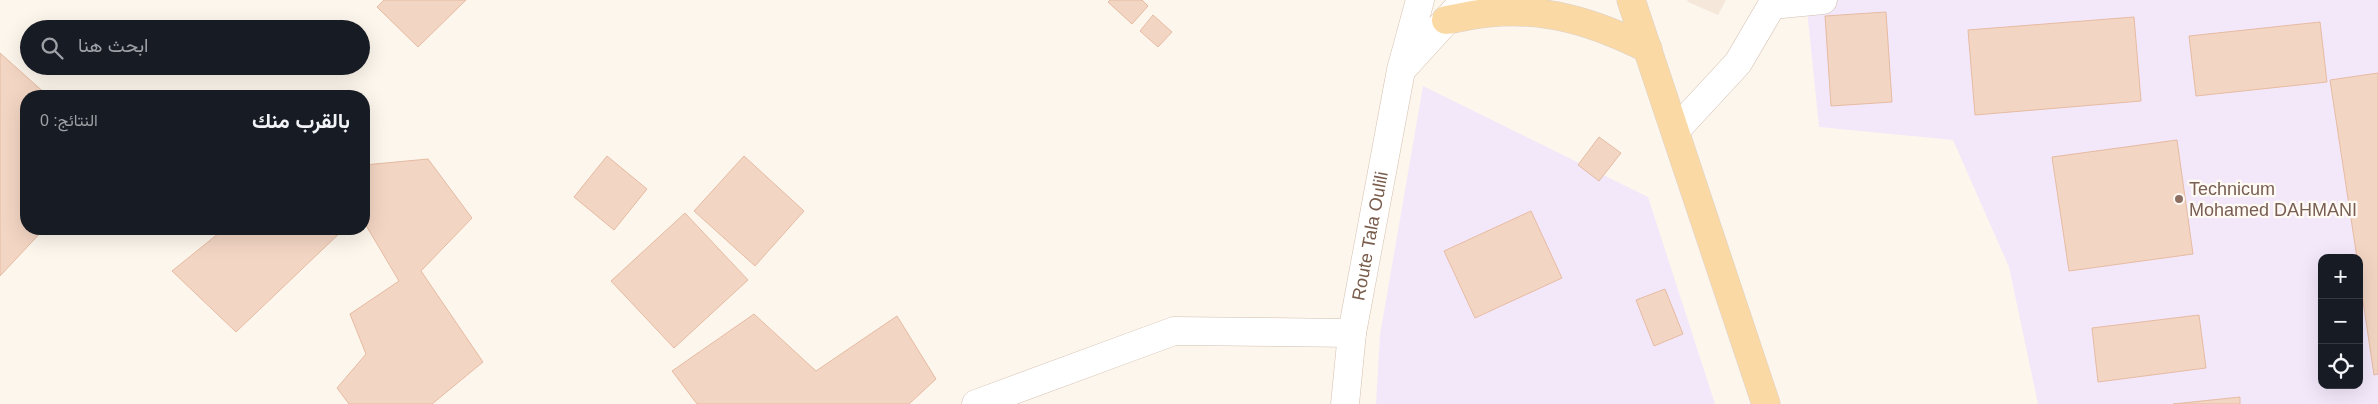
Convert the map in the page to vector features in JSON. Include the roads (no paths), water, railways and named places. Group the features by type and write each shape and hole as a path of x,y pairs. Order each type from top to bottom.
{"main road":[{"path":"1631,0 1766,404"},
{"path":"1446,20 1488,13 1530,12 1571,18 1610,31 1648,49"}],"street":[{"name":"Route Tala Oulili","path":"1345,404 1352,333 1401,70 1420,0"},
{"path":"1401,70 1465,0"},
{"path":"1676,130 1738,63 1772,2 1823,0"},
{"path":"976,404 1174,331 1352,333"}],"place":[{"name":"Technicum Mohamed DAHMANI","path":"2179,199"}]}
